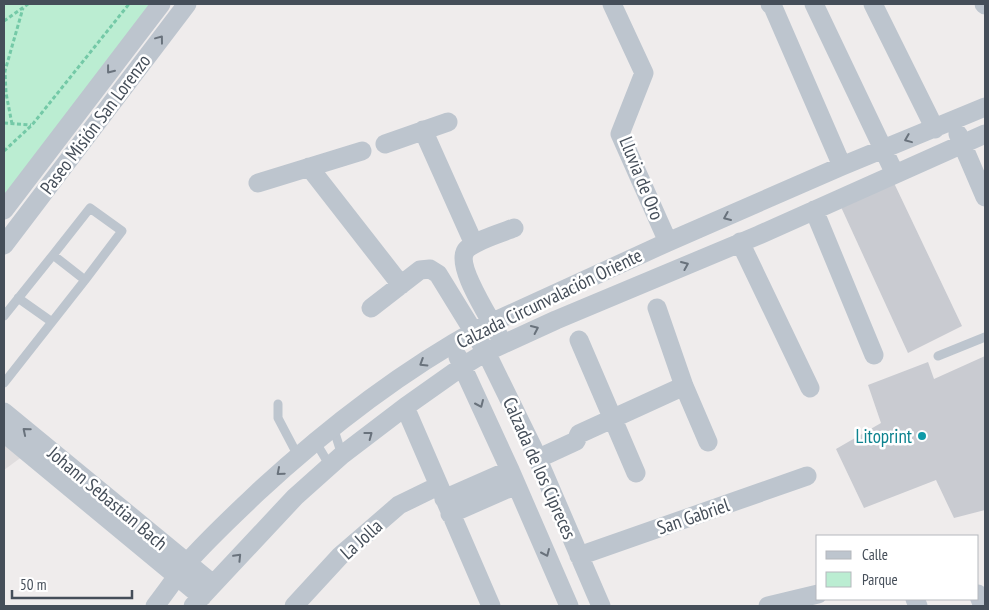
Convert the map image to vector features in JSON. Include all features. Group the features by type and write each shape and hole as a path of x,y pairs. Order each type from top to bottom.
{"street":[{"name":"Paseo Misión San Lorenzo","path":"4,210 161,4"},
{"name":"Paseo Misión San Lorenzo","path":"4,245 187,4"},
{"name":"Lluvia de Oro","path":"612,4 644,73 620,134 668,242"},
{"path":"770,4 773,7 842,166"},
{"path":"814,4 895,174"},
{"path":"873,4 934,129"},
{"name":"Calzada Circunvalación Oriente","path":"155,606 182,570 222,526 315,441 381,389 474,331 668,242 842,166 952,121 984,112"},
{"path":"952,121 985,197"},
{"path":"385,144 448,122"},
{"path":"423,130 474,244"},
{"name":"Calzada Circunvalación Oriente","path":"203,596 295,497 336,461 405,407 463,366 494,348 556,320 759,235 985,134"},
{"path":"258,183 362,151"},
{"path":"309,167 402,285 371,308"},
{"path":"749,208 759,235"},
{"path":"814,210 874,355"},
{"path":"494,348 492,323 464,269 463,256 466,249 474,244 514,228"},
{"path":"740,242 810,388"},
{"name":"Calzada de los Cipreces","path":"402,285 420,270 430,269 438,274 474,331 494,348 535,454 601,606"},
{"path":"545,298 556,320"},
{"path":"657,308 684,386 708,442"},
{"path":"579,340 636,473"},
{"name":"Calzada de los Cipreces","path":"451,345 463,366 569,606"},
{"path":"535,454 576,441 579,434 684,386"},
{"path":"405,407 444,500 484,604"},
{"name":"Johann Sebastian Bach","path":"4,412 182,570 203,596"},
{"name":"Johann Sebastian Bach","path":"4,433 182,570"},
{"name":"San Gabriel","path":"579,556 807,476"},
{"name":"La Jolla","path":"294,606 340,556 399,505 444,500 513,477"},
{"path":"529,514 556,503"},
{"path":"768,606 816,594"}],"lane":[{"path":"4,316 90,208 122,231 86,280 4,383"},
{"path":"52,255 86,280"},
{"path":"18,298 52,322"},
{"path":"938,356 985,337"},
{"path":"278,404 278,418 298,456"},
{"path":"333,427 336,461"},
{"path":"315,441 336,461"}],"path":[{"path":"4,21 28,4"},
{"path":"4,151 32,125 129,4"},
{"path":"12,124 4,71 23,8"},
{"path":"4,123 32,125"}],"shaded area":[{"path":"4,441 23,456 4,470"}],"green space":[{"path":"4,4 154,4 4,198"}],"building":[{"path":"894,183 962,326 908,353 841,207"},
{"name":"Litoprint","path":"985,356 985,510 954,518 936,480 864,508 836,449 881,423 868,385 928,362 934,379"}],"place":[{"name":"Litoprint","path":"922,436"}]}
